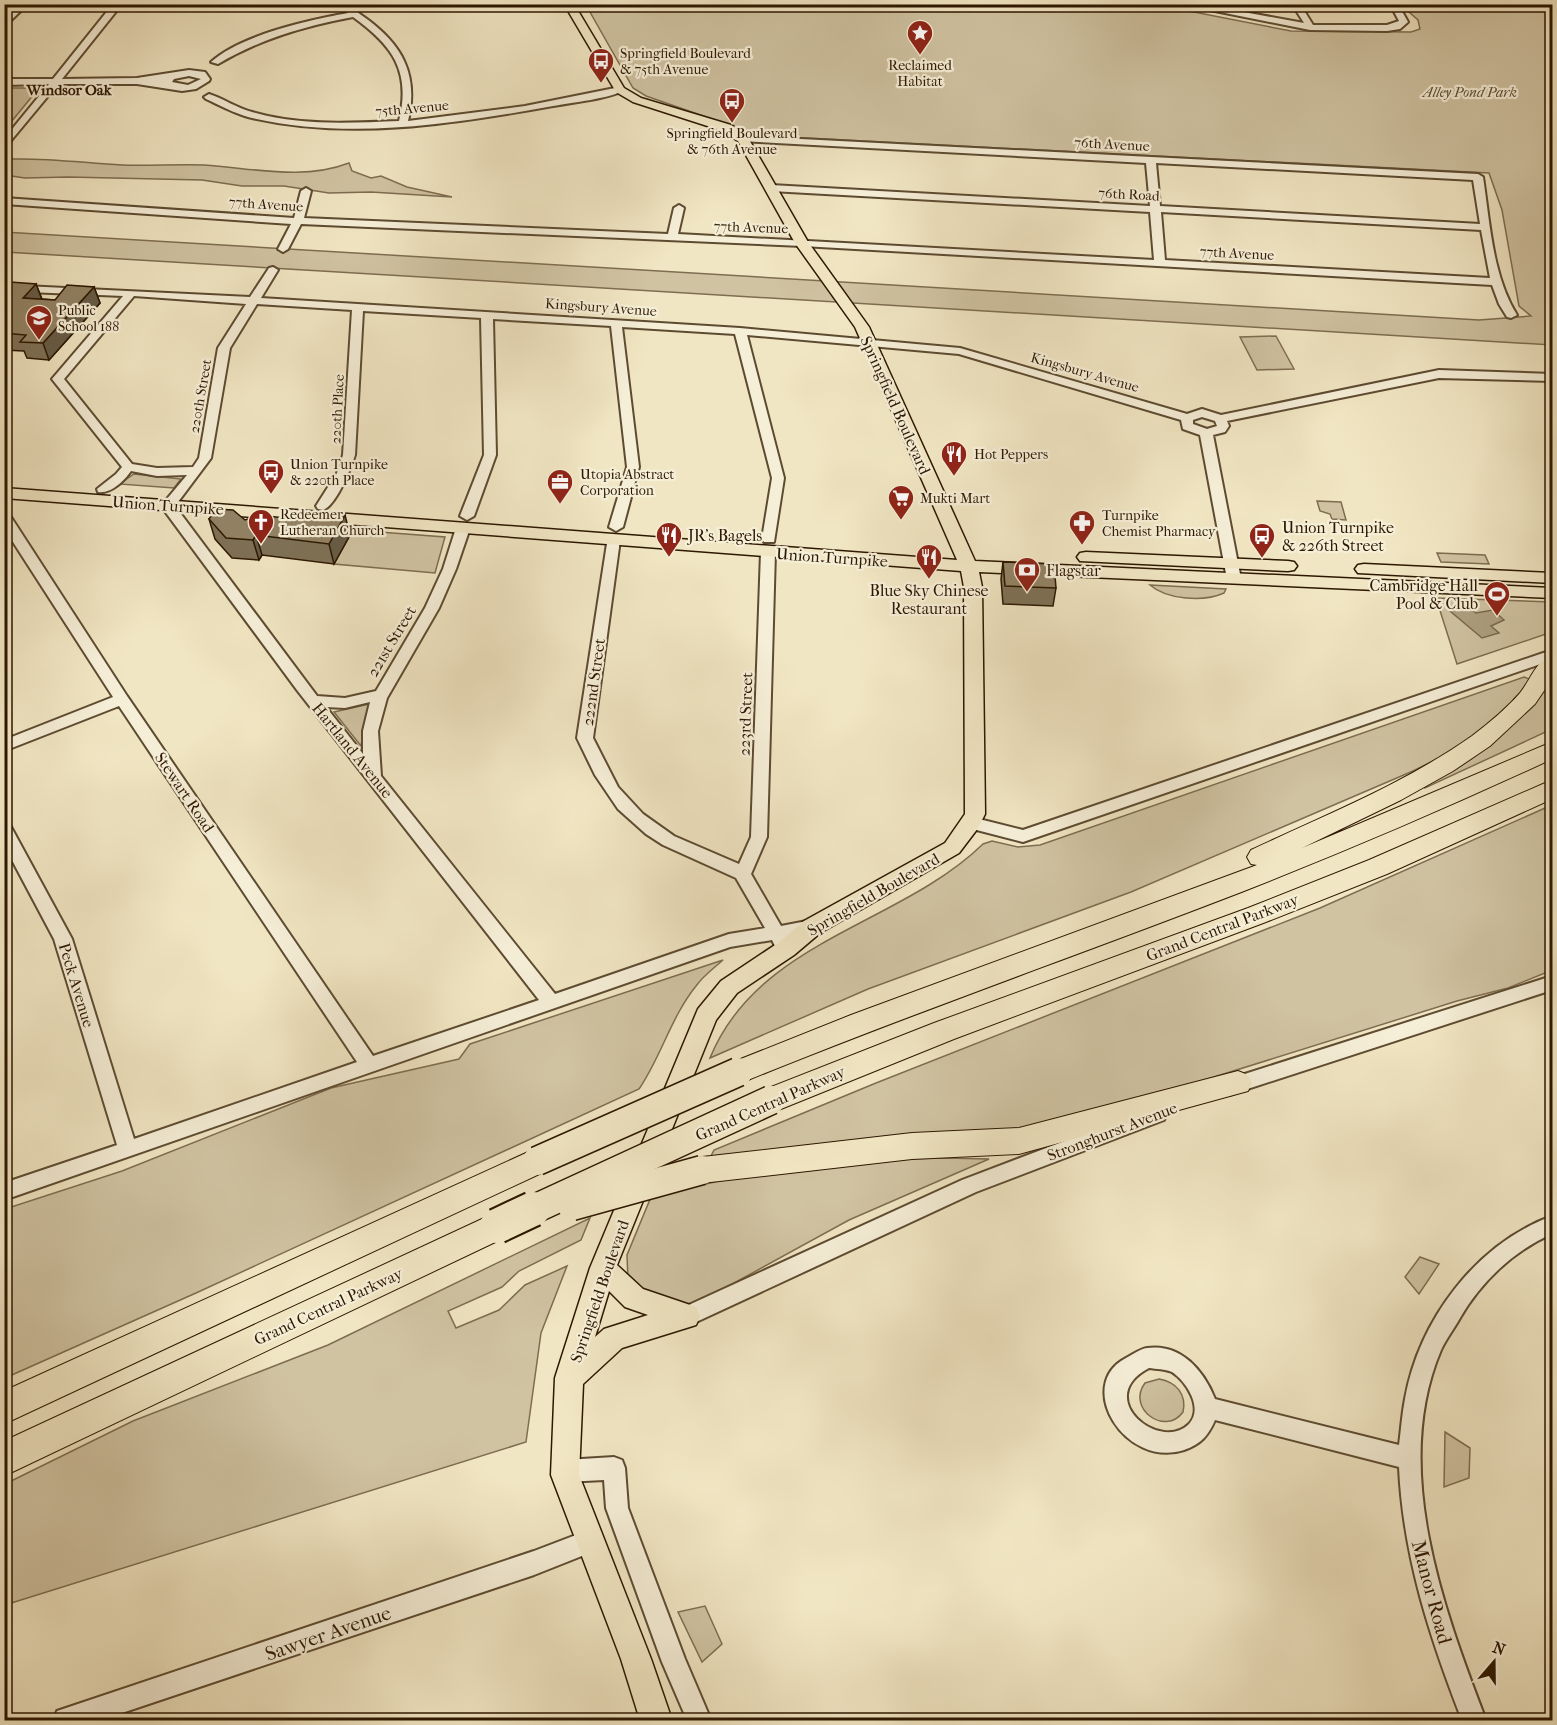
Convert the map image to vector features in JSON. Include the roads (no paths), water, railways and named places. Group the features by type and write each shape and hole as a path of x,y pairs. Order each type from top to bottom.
{"highway":[{"path":"4,1408 537,1161 738,1072 922,999 1276,850 1392,794 1445,765 1482,740 1527,699 1552,663"},
{"path":"922,999 1268,871 1458,794 1552,750"},
{"name":"Grand Central Parkway","path":"4,1459 497,1226 771,1100 934,1035 1257,915 1378,867 1552,789"},
{"path":"497,1226 702,1170 912,1146 1018,1141 1238,1083"}],"main road":[{"path":"569,4 620,90 637,100 727,128 744,139"},
{"name":"Springfield Boulevard","path":"656,1720 636,1659 589,1542 565,1471 569,1378 603,1268 706,1015 729,987 780,941 812,927 952,848 975,814 973,587 966,560 867,344 862,327 802,243 744,139"},
{"name":"Union Turnpike","path":"4,481 103,489 172,500 966,560 1233,571 1552,578"},
{"name":"Union Turnpike","path":"4,493 323,506 465,522"},
{"name":"Union Turnpike","path":"1233,571 1552,593"},
{"path":"603,1268 634,1298 687,1316"},
{"path":"569,1378 614,1338 687,1316"}],"street":[{"path":"4,12 12,4"},
{"path":"4,26 24,4"},
{"path":"4,146 118,4"},
{"path":"344,4 387,40 402,62 409,87 408,106 403,123"},
{"path":"1184,4 1310,27 1387,28 1401,24 1404,19 1394,4"},
{"path":"1296,4 1310,27"},
{"path":"4,82 137,81 169,85 167,81 179,74 215,62 251,43 280,32 355,14"},
{"path":"180,88 205,80 215,62"},
{"path":"137,81 198,73 205,80 209,97"},
{"name":"75th Avenue","path":"169,85 209,97 242,112 297,123 362,126 520,111 620,90"},
{"name":"76th Avenue","path":"744,139 1478,177 1486,227"},
{"path":"1151,159 1160,263"},
{"name":"76th Road","path":"771,188 1486,227"},
{"path":"283,249 298,221 306,191"},
{"name":"77th Avenue","path":"4,201 298,221 802,243 1497,282"},
{"path":"672,239 679,208"},
{"path":"1486,227 1503,306 1511,315"},
{"name":"220th Street","path":"172,500 205,458 224,348 252,300 273,270"},
{"name":"Kingsbury Avenue","path":"4,288 252,300 740,331 960,351 1187,418"},
{"path":"131,293 58,380 128,467 158,472 197,471"},
{"name":"220th Place","path":"323,506 343,473 350,455 358,307"},
{"name":"221st Street","path":"375,777 371,759 370,729 379,696 417,636 442,589 490,455 487,315"},
{"name":"222nd Street","path":"616,323 633,467 615,534 585,738 592,756 621,804 642,823 684,849 742,874"},
{"name":"223rd Street","path":"740,331 778,478 768,545 759,837 742,874"},
{"path":"1220,419 1223,426 1221,429 1206,433 1187,426 1187,418 1202,413 1220,419 1439,374 1552,378"},
{"path":"1206,433 1233,571"},
{"path":"103,489 122,477 128,467"},
{"name":"Hartland Avenue","path":"172,500 313,701 551,1002"},
{"name":"Stewart Road","path":"4,517 122,699 369,1065"},
{"path":"971,823 1023,836 1552,656"},
{"path":"313,701 345,703 379,696"},
{"path":"4,746 122,699"},
{"name":"Peck Avenue","path":"4,829 63,939 128,1150"},
{"path":"742,874 780,941"},
{"path":"4,1192 729,940 780,941"},
{"name":"Stronghurst Avenue","path":"687,1316 969,1186 1238,1083 1552,983"},
{"name":"Manor Road","path":"1474,1720 1434,1608 1417,1538 1408,1458 1413,1405 1430,1346 1445,1317 1473,1280 1493,1261 1519,1242 1552,1225"},
{"path":"1147,1358 1164,1359 1180,1365 1193,1376 1202,1391 1206,1407 1203,1422 1195,1434 1181,1442 1165,1444 1156,1442 1148,1440 1133,1430 1121,1417 1115,1401 1115,1386 1121,1372 1132,1362 1147,1358"},
{"path":"1206,1407 1408,1458"},
{"path":"565,1471 614,1468 617,1508 674,1662 699,1720"},
{"name":"Sawyer Avenue","path":"66,1720 534,1563 589,1542"}],"place":[{"name":"Reclaimed Habitat","path":"920,56"},
{"name":"Springfield Boulevard & 75th Avenue","path":"601,84"},
{"name":"Springfield Boulevard & 76th Avenue","path":"732,124"},
{"name":"Public School 188","path":"39,341"},
{"name":"Hot Peppers","path":"954,477"},
{"name":"Union Turnpike & 220th Place","path":"271,495"},
{"name":"Utopia Abstract Corporation","path":"560,505"},
{"name":"Mukti Mart","path":"901,521"},
{"name":"Redeemer Lutheran Church","path":"261,545"},
{"name":"Turnpike Chemist Pharmacy","path":"1082,546"},
{"name":"JR's Bagels","path":"669,558"},
{"name":"Union Turnpike & 226th Street","path":"1262,559"},
{"name":"Blue Sky Chinese Restaurant","path":"929,580"},
{"name":"Flagstar","path":"1027,593"},
{"name":"Cambridge Hall Pool & Club","path":"1497,617"}],"district":[{"name":"Windsor Oak","path":"69,90"}],"park label":[{"name":"Alley Pond Park","path":"1470,92"}]}
